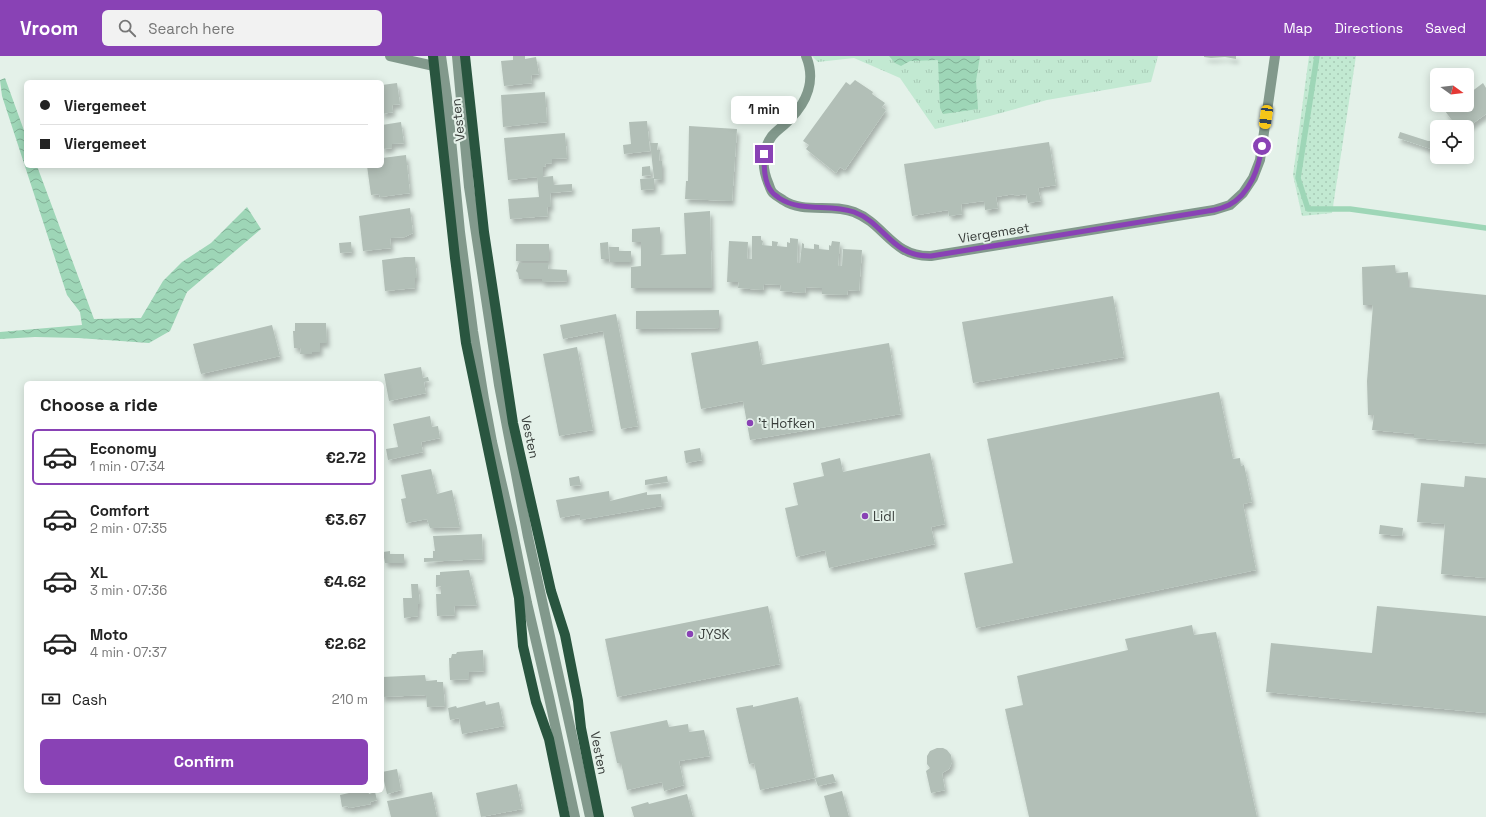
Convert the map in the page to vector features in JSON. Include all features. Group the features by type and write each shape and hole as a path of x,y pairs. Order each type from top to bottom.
{"main road":[{"name":"Vesten","path":"465,56 484,232 513,423 551,591 565,635 578,701 581,728 599,817"},
{"name":"Vesten","path":"434,61 455,258 466,343 520,598 524,646 536,702 549,739 565,817"}],"street":[{"path":"390,56 434,61"},
{"name":"Vesten","path":"441,56 447,98 460,232 473,331 492,442 512,528 526,603 575,817"},
{"name":"Vesten","path":"457,56 469,187 499,385 528,537 590,817"},
{"name":"Viergemeet","path":"806,56 811,74 809,91 801,107 772,137 764,154 764,173 772,192 786,202 801,206 840,208 855,212 870,221 908,253 926,256 1214,210 1230,205 1243,193 1254,178 1260,160 1275,56"}],"green space":[{"path":"812,56 1158,56 1151,82 1047,100 990,116 935,129 900,78 854,58 818,62"},
{"path":"1309,56 1356,56 1332,213 1302,216 1293,175"}],"water":[{"path":"889,56 980,56 976,81 978,109 943,114 940,108 938,60 910,61 901,66 895,63"},
{"path":"5,78 24,130 24,163 2,96 0,80"},
{"path":"26,168 38,168 94,319 141,318 163,281 182,262 211,243 247,207 261,229 187,292 170,331 149,343 78,338 35,337 0,339 0,332 82,325 80,312 67,295"}],"building":[{"path":"513,56 525,56 525,59 536,57 539,74 531,75 532,83 504,86 501,61 513,60"},
{"path":"1204,56 1236,56 1236,59 1225,57 1211,58"},
{"path":"855,80 873,92 872,94 885,103 882,107 886,110 845,170 840,167 836,173 806,149 809,145 803,141 846,82 850,85"},
{"path":"397,83 400,104 392,105 393,112 384,114 384,85"},
{"path":"1483,83 1486,88 1486,114 1474,123 1474,120 1452,120 1446,112 1474,112 1474,90"},
{"path":"545,92 547,122 503,127 501,95"},
{"path":"647,121 650,151 624,154 623,145 631,144 629,122"},
{"path":"401,122 404,143 392,144 392,148 384,149 384,125"},
{"path":"689,126 737,129 732,201 685,199 686,181 688,181"},
{"path":"1400,132 1430,141 1430,149 1398,138"},
{"path":"565,133 567,158 552,159 552,163 545,164 546,166 543,167 543,177 553,176 554,185 572,184 572,191 550,193 551,207 547,207 548,216 510,219 508,199 539,197 537,177 508,180 504,138"},
{"path":"1049,142 1056,185 1038,188 1041,201 1028,203 1026,194 1014,196 1014,194 996,197 998,208 985,210 984,201 961,204 962,214 949,216 948,210 912,216 904,164"},
{"path":"650,143 658,143 657,150 660,150 659,161 662,161 662,180 654,179 654,189 641,190 640,179 654,178"},
{"path":"406,155 410,193 380,197 379,194 371,195 367,168 384,168 384,158"},
{"path":"650,166 651,175 642,176 642,167"},
{"path":"410,208 413,233 405,237 390,238 391,248 363,251 359,216"},
{"path":"710,211 712,288 631,288 631,267 641,266 641,242 632,242 632,229 660,227 660,255 686,254 684,213"},
{"path":"752,236 761,236 761,240 763,241 762,245 772,246 772,241 778,242 777,246 787,247 787,242 790,243 790,238 798,239 797,263 800,263 802,243 804,244 804,248 814,249 814,244 819,245 819,249 829,250 829,245 831,246 832,241 840,242 838,266 842,266 843,249 862,250 859,291 848,290 847,295 822,294 822,288 806,287 805,293 780,291 781,285 764,284 763,290 738,288 739,282 727,282 729,241 748,242 747,259 752,259"},
{"path":"351,242 352,252 340,253 339,243"},
{"path":"608,242 609,259 601,259 600,243"},
{"path":"516,244 549,244 549,261 516,261"},
{"path":"609,247 619,247 619,251 631,251 631,262 610,262"},
{"path":"415,257 417,278 415,278 415,288 385,291 382,260"},
{"path":"519,263 549,263 548,269 567,270 567,281 542,282 542,279 519,279 516,271"},
{"path":"1395,265 1396,273 1408,272 1408,287 1486,295 1486,444 1414,438 1414,434 1372,430 1374,415 1368,415 1367,381 1373,305 1363,305 1362,267"},
{"path":"1113,296 1124,357 973,383 962,322"},
{"path":"719,310 719,328 636,329 636,311"},
{"path":"616,314 638,426 621,429 603,331 563,339 560,325"},
{"path":"295,323 326,323 327,343 320,343 320,352 300,354 301,348 294,348 293,331 295,331"},
{"path":"272,325 280,356 201,374 193,344"},
{"path":"758,341 762,365 889,343 901,414 750,440 743,401 701,409 691,353"},
{"path":"577,347 593,430 559,436 543,354"},
{"path":"421,367 423,378 428,377 429,381 424,382 426,393 389,401 384,374"},
{"path":"1219,392 1233,459 1240,458 1241,466 1244,465 1252,502 1243,504 1256,570 976,628 964,573 1013,563 987,439"},
{"path":"430,416 432,427 438,426 440,438 421,442 423,452 388,460 386,449 398,447 393,424"},
{"path":"700,448 702,460 686,463 684,451"},
{"name":"Lidl","path":"930,453 945,524 931,527 935,544 829,568 825,550 796,557 785,508 798,505 793,483 824,476 821,463 840,458 843,472"},
{"path":"431,469 437,494 452,490 460,527 430,528 427,519 406,523 401,499 406,498 401,475"},
{"path":"579,476 581,485 570,486 569,478"},
{"path":"667,476 668,482 645,485 645,480"},
{"path":"1465,476 1486,478 1486,578 1441,574 1445,524 1417,522 1421,483 1464,487"},
{"path":"609,491 610,501 647,492 647,495 661,494 662,506 580,520 580,514 560,518 556,500"},
{"path":"1380,525 1403,528 1402,536 1379,534"},
{"path":"482,534 483,559 424,562 424,558 433,558 433,551 435,551 433,536"},
{"path":"390,551 390,554 404,554 404,563 385,563 384,552"},
{"path":"469,570 477,605 454,606 455,615 437,616 436,594 441,594 441,586 436,587 436,575 440,575 440,572"},
{"path":"411,584 418,584 420,604 418,604 418,616 404,618 403,598 412,598"},
{"path":"768,606 780,664 617,697 605,639"},
{"path":"1377,606 1486,616 1486,713 1266,692 1271,643 1372,653"},
{"path":"1192,625 1194,635 1216,632 1257,817 1029,817 1005,709 1023,705 1017,676 1128,650 1125,639"},
{"path":"483,650 484,671 469,672 469,679 450,680 449,658 451,658 452,654 456,654 457,652"},
{"path":"425,675 426,681 437,680 437,682 443,682 445,706 427,707 426,695 384,697 384,677"},
{"path":"798,697 815,778 760,790 754,763 749,764 736,708 753,705 753,707"},
{"path":"485,701 486,705 499,702 504,726 462,734 459,718 450,720 448,708 456,706 457,708"},
{"path":"667,720 669,727 688,724 689,732 704,730 710,756 679,761 684,785 664,791 662,782 627,790 621,763 617,763 610,732"},
{"path":"937,748 947,750 951,755 952,762 949,769 942,773 945,790 931,793 926,771 930,768 927,764 927,756 930,751"},
{"path":"397,769 401,790 387,794 384,781 384,772"},
{"path":"833,774 836,782 818,786 815,778"},
{"path":"517,784 522,809 481,817 476,793"},
{"path":"842,791 849,817 830,817 824,796"},
{"path":"432,792 437,817 391,817 387,801"},
{"path":"349,793 375,793 377,800 370,802 371,804 349,808 347,806 342,807 340,795"},
{"path":"687,794 693,817 634,817 631,807"}],"waterway":[{"path":"1317,56 1298,178 1308,209 1350,209 1486,228"}],"place":[{"name":"'t Hofken","path":"750,423"},
{"name":"Lidl","path":"865,516"},
{"name":"JYSK","path":"690,634"}],"route":[{"path":"764,154 764,173 772,192 786,202 801,206 840,208 855,212 870,221 908,253 921,256 931,256 1214,210 1230,205 1243,193 1254,178 1260,160 1262,146"}]}
